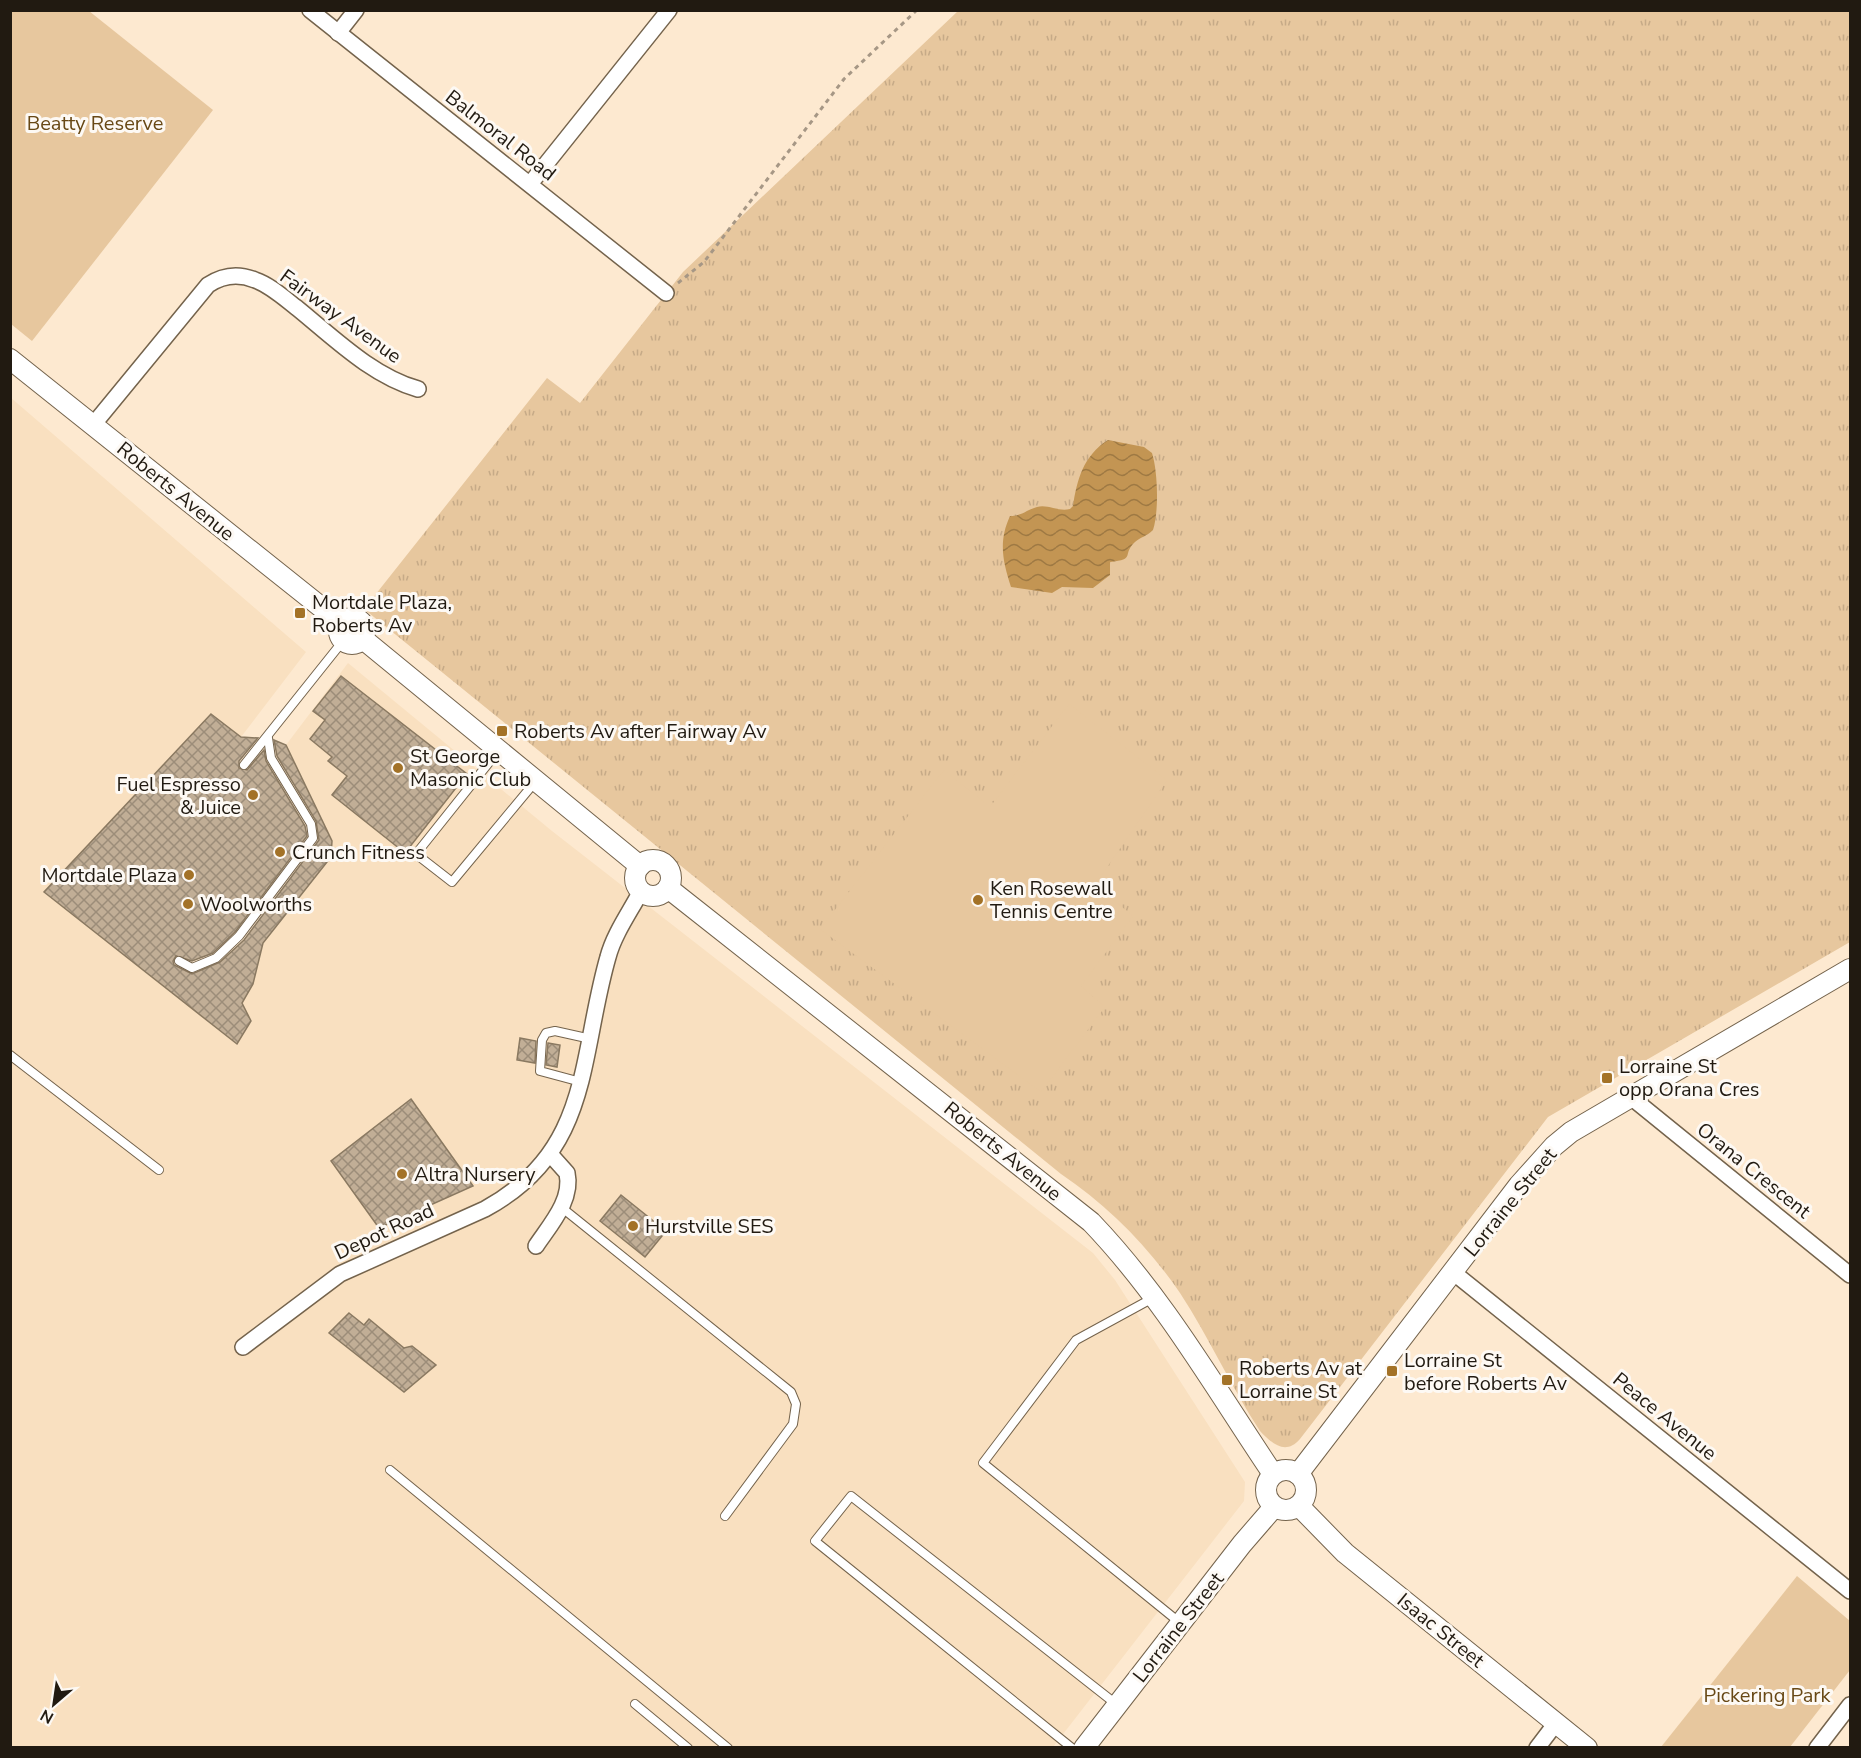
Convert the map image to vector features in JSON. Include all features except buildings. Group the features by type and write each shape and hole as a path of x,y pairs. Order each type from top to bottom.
{"street":[{"name":"Balmoral Road","path":"310,10 666,293"},
{"path":"338,33 356,10"},
{"path":"530,184 669,10"},
{"name":"Fairway Avenue","path":"93,424 208,285 222,276 256,280 280,295 370,366 396,382 418,388"},
{"name":"Roberts Avenue","path":"10,359 93,424 349,634 499,750 640,866"},
{"path":"651,860 667,866 671,877 664,893 652,896 641,891 635,876 640,866 651,860"},
{"name":"Roberts Avenue","path":"668,888 1091,1222 1126,1259 1155,1297 1273,1474"},
{"name":"Depot Road","path":"243,1347 340,1274 502,1199 534,1172 550,1154 573,1109 582,1082 609,954 641,891"},
{"name":"Lorraine Street","path":"1298,1474 1454,1273 1519,1185 1554,1146 1571,1132 1851,969"},
{"name":"Orana Crescent","path":"1632,1098 1851,1275"},
{"path":"536,1246 561,1207 568,1180 563,1167 550,1154"},
{"name":"Peace Avenue","path":"1454,1273 1851,1591"},
{"path":"1286,1470 1298,1474 1306,1490 1299,1506 1289,1511 1274,1507 1265,1491 1273,1474 1286,1470"},
{"name":"Isaac Street","path":"1299,1506 1345,1553 1587,1748"},
{"name":"Lorraine Street","path":"1084,1748 1180,1623 1274,1507"},
{"path":"1817,1748 1851,1706"},
{"path":"1537,1748 1556,1723"}],"lane":[{"path":"244,765 268,738 349,634"},
{"path":"179,961 192,968 216,958 239,936 313,838 311,824 272,758 268,738"},
{"path":"499,750 416,854 453,882 536,781"},
{"path":"582,1082 540,1071 542,1040 546,1033 555,1031 591,1039"},
{"path":"10,1055 159,1170"},
{"path":"561,1207 791,1392 796,1404 793,1424 725,1516"},
{"path":"1155,1297 1076,1340 983,1463 1180,1623"},
{"path":"390,1470 728,1748"},
{"path":"1072,1748 815,1541 851,1496 1117,1705"},
{"path":"635,1704 688,1748"}],"path":[{"path":"666,293 704,262 844,79 916,10"}],"shaded area":[{"path":"10,397 306,652 241,737 211,715 166,986 237,1044 251,1021 242,1003 253,984 263,943 331,857 332,841 286,745 348,663 552,831 1093,1253 1115,1280 1245,1482 1244,1501 1053,1747 11,1747"}],"green space":[{"name":"Beatty Reserve","path":"10,11 89,11 213,110 32,341 11,324"},
{"path":"958,11 1850,11 1850,942 1548,1117 1300,1439 1290,1446 1275,1444 1260,1431 1180,1293 1140,1243 1110,1213 364,609 547,378 580,403 683,272"},
{"name":"Ken Rosewall Tennis Centre","path":"1069,704 1167,780 1095,885 1133,916 1081,986 1105,1007 1041,1092 820,929 944,770 990,807"},
{"name":"Pickering Park","path":"1797,1576 1850,1621 1850,1670 1790,1747 1661,1747"}],"water":[{"path":"1108,440 1144,447 1152,453 1157,492 1153,530 1131,546 1126,558 1110,562 1110,575 1093,588 1062,587 1052,593 1011,587 1003,552 1004,535 1010,516 1041,506 1061,510 1070,509 1073,506 1079,478 1087,461 1099,446"}],"place":[{"name":"Mortdale Plaza, Roberts Av","path":"300,613"},
{"name":"Roberts Av after Fairway Av","path":"502,731"},
{"name":"St George Masonic Club","path":"398,768"},
{"name":"Fuel Espresso & Juice","path":"253,795"},
{"name":"Crunch Fitness","path":"280,852"},
{"name":"Mortdale Plaza","path":"189,875"},
{"name":"Ken Rosewall Tennis Centre","path":"978,900"},
{"name":"Woolworths","path":"188,904"},
{"name":"Lorraine St opp Orana Cres","path":"1607,1078"},
{"name":"Altra Nursery","path":"402,1174"},
{"name":"Hurstville SES","path":"633,1226"},
{"name":"Lorraine St before Roberts Av","path":"1392,1371"},
{"name":"Roberts Av at Lorraine St","path":"1227,1380"}]}
